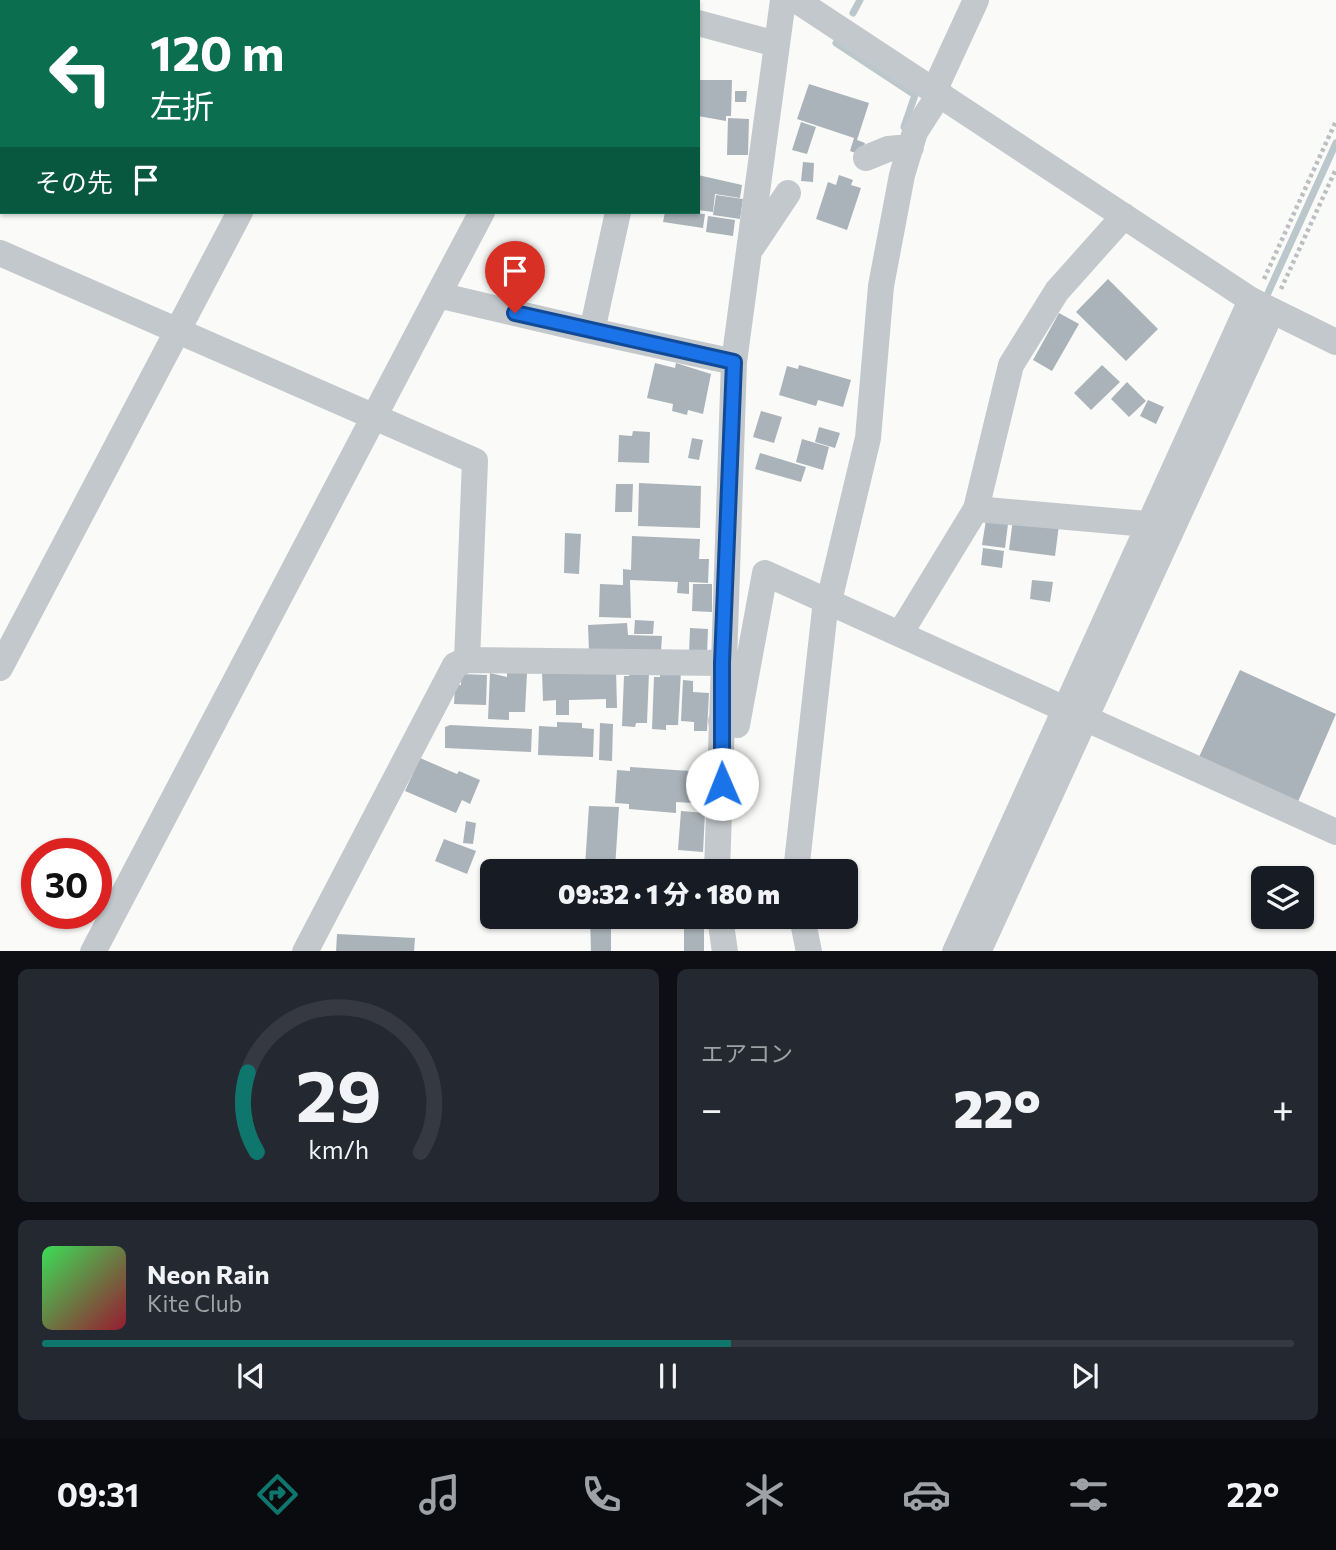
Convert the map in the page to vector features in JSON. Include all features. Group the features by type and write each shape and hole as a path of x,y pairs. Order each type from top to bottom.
{"street":[{"path":"717,859 734,362 783,0"},
{"path":"796,0 1259,305 1336,342"},
{"path":"798,859 828,600 868,438 881,286 915,132 937,91 976,0"},
{"path":"700,24 776,44"},
{"path":"866,158 888,149 911,147"},
{"path":"748,252 788,193"},
{"path":"0,668 239,214"},
{"path":"93,951 481,214"},
{"path":"592,331 618,214"},
{"path":"901,632 976,509 1011,365 1057,291 1124,216"},
{"path":"0,253 475,461 467,660"},
{"path":"438,295 734,362"},
{"path":"978,951 1075,714 1147,524 1259,305"},
{"path":"955,951 1075,714 1259,305"},
{"path":"976,509 1147,524"},
{"path":"721,721 737,725 765,573 901,632 1336,832"},
{"path":"305,951 455,665 467,660 722,663"},
{"path":"722,929 725,951"},
{"path":"804,929 808,951"}],"path":[{"path":"1259,305 1336,121"},
{"path":"1259,305 1336,169"}],"building":[{"path":"700,80 732,80 731,116 726,116 726,121 700,116"},
{"path":"809,84 869,103 857,140 865,143 861,155 850,151 854,138 797,119"},
{"path":"735,91 747,91 746,102 735,102"},
{"path":"728,118 749,119 748,155 727,155"},
{"path":"801,122 816,127 807,154 792,150"},
{"path":"803,162 814,163 813,182 801,181"},
{"path":"700,175 742,185 740,198 715,194 713,212 700,210"},
{"path":"839,175 853,180 851,185 861,188 847,230 816,219 828,182 836,185"},
{"path":"716,195 743,199 740,219 713,215"},
{"path":"665,214 705,214 703,228 663,222"},
{"path":"708,216 735,220 733,236 706,232"},
{"path":"1108,279 1158,329 1126,361 1076,312"},
{"path":"1059,313 1079,324 1052,371 1033,360"},
{"path":"655,363 675,368 676,363 711,374 703,414 688,410 687,415 672,411 673,404 647,398"},
{"path":"799,365 851,380 843,407 818,400 816,406 779,395 787,366 798,369"},
{"path":"1102,365 1120,382 1091,410 1074,393"},
{"path":"1127,382 1146,401 1129,417 1111,399"},
{"path":"1148,400 1164,407 1156,424 1140,416"},
{"path":"761,411 782,417 774,443 753,437"},
{"path":"819,427 840,433 835,448 815,442"},
{"path":"633,431 650,432 649,463 618,462 619,435 632,436"},
{"path":"692,438 703,440 699,460 688,458"},
{"path":"802,439 829,447 823,470 796,462"},
{"path":"760,453 806,467 801,482 755,469"},
{"path":"639,483 701,486 700,528 638,526"},
{"path":"616,484 633,484 632,512 615,512"},
{"path":"1013,519 1059,525 1055,556 1009,550"},
{"path":"986,520 1008,524 1005,548 982,545"},
{"path":"565,533 581,534 579,574 564,573"},
{"path":"632,536 700,539 699,559 709,559 708,583 689,582 689,594 677,593 678,582 630,580 631,618 599,617 600,584 623,585 623,569 631,570"},
{"path":"983,548 1004,551 1002,568 981,565"},
{"path":"1032,580 1053,582 1050,602 1030,599"},
{"path":"693,584 712,584 712,612 692,611"},
{"path":"635,620 654,621 653,634 634,634"},
{"path":"627,623 628,635 662,636 661,651 589,652 588,625"},
{"path":"690,628 708,629 707,654 689,654"},
{"path":"616,670 617,708 606,708 606,699 569,700 569,715 556,715 556,700 543,701 542,672"},
{"path":"660,670 681,671 678,725 666,725 666,730 652,729 654,677 660,677"},
{"path":"1240,670 1336,714 1297,804 1198,759"},
{"path":"630,671 649,672 647,723 636,723 635,727 622,726 624,676 629,676"},
{"path":"507,672 527,673 525,712 509,712 509,720 488,719 490,673 507,677"},
{"path":"461,674 487,675 486,705 454,704 455,685 461,685"},
{"path":"683,680 693,681 693,692 709,693 707,731 694,731 694,722 681,721"},
{"path":"557,722 582,723 582,728 594,729 593,757 538,755 539,726 557,727"},
{"path":"600,723 613,724 612,761 599,760"},
{"path":"450,725 532,729 531,752 445,748 445,727"},
{"path":"420,758 457,774 459,771 480,780 470,804 462,800 456,813 405,791"},
{"path":"630,767 705,772 703,795 693,795 692,803 676,802 676,813 629,809 629,804 615,803 617,770 630,771"},
{"path":"589,806 619,807 616,859 585,859"},
{"path":"681,811 705,813 703,852 678,850"},
{"path":"466,821 476,823 473,844 463,843"},
{"path":"444,839 476,851 467,874 435,861"},
{"path":"590,929 611,929 611,951 591,951"},
{"path":"684,929 704,929 704,951 684,951"},
{"path":"337,934 415,938 414,951 336,951"}],"waterway":[{"path":"853,13 860,0"},
{"path":"836,43 915,95 904,127"},
{"path":"1268,293 1336,143"}],"route":[{"path":"515,313 734,362 722,663 722,784"}]}
